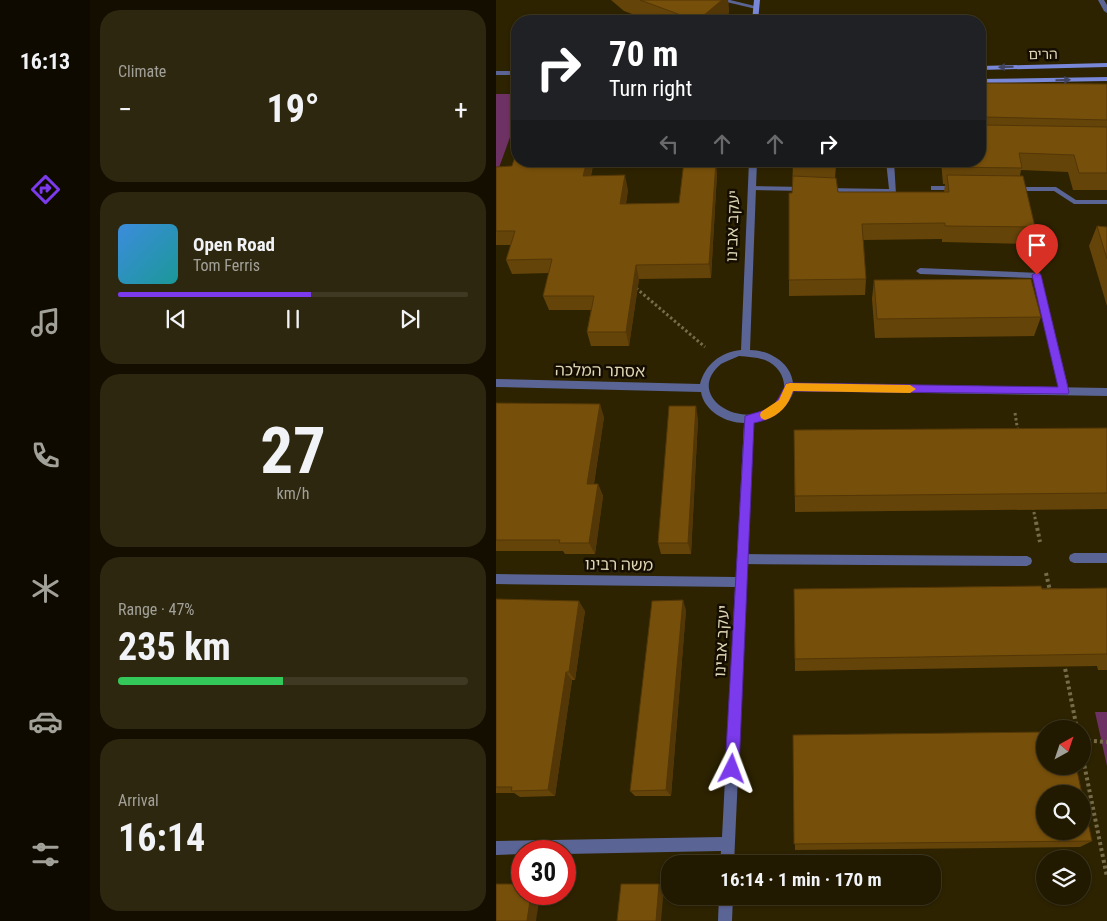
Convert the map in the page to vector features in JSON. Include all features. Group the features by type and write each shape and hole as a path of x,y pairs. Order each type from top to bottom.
{"street":[{"path":"721,0 757,4"},
{"path":"1101,0 1107,11"},
{"name":"הרים","path":"986,68 1107,65"},
{"path":"496,73 511,74"},
{"name":"הרים","path":"986,81 1107,79"},
{"name":"יעקב אבינו","path":"745,353 753,167"},
{"path":"752,188 893,192 891,167"},
{"path":"934,188 971,188"},
{"path":"1009,189 1056,189 1074,202 1107,202"},
{"path":"920,271 1037,275 1064,392"},
{"path":"745,353 764,355 775,360 786,372 790,387 784,402 774,411 762,417 749,419 729,417 717,411 709,403 704,388 708,373 720,360 732,355 745,353"},
{"name":"אסתר המלכה","path":"496,383 704,388"},
{"path":"790,387 1107,392"},
{"name":"יעקב אבינו","path":"728,855 749,419"},
{"path":"1074,558 1107,558"},
{"path":"742,559 1026,561"},
{"name":"משה רבינו","path":"496,579 741,582"},
{"path":"496,848 728,844"},
{"path":"725,921 726,905"}],"path":[{"path":"631,284 720,360"},
{"path":"1091,741 1107,742"},
{"path":"1086,775 1107,878"}],"shaded area":[{"path":"496,94 511,94 511,135 496,176"},
{"path":"1095,712 1107,712 1107,766"}],"building":[{"path":"640,0 722,0 704,15 681,15"},
{"path":"986,83 1107,84 1107,120 986,117"},
{"path":"986,125 1107,127 1107,173 1079,173 1074,155 1019,153 1022,168 946,167 986,167"},
{"path":"496,167 585,167 583,176 625,175 620,204 679,203 683,167 716,167 709,264 636,265 626,332 587,332 594,296 543,296 552,259 506,260 515,231 496,231"},
{"path":"947,175 1023,176 1035,227 945,226 945,223 862,224 866,279 789,280 789,193 792,193 793,176 836,178 838,192 949,192"},
{"path":"1097,226 1107,227 1107,259"},
{"path":"1031,279 1041,317 877,319 874,280"},
{"path":"496,403 600,404 587,484 598,484 589,543 559,543 560,540 496,540"},
{"path":"669,406 696,406 688,543 658,543"},
{"path":"1107,428 1107,493 795,496 794,430"},
{"path":"1041,586 1042,589 1107,588 1107,654 795,659 794,589"},
{"path":"496,599 579,601 569,672 566,672 548,790 511,791 512,787 496,787"},
{"path":"683,600 666,790 630,791 652,601"},
{"path":"1036,732 1036,775 1078,775 1080,785 1036,785 1036,840 1091,840 1091,836 1092,841 794,844 793,735"},
{"path":"496,884 511,884 511,905 529,905 527,921 496,921"},
{"path":"621,884 659,884 656,921 617,921"}],"slow traffic":[{"path":"765,415 774,411 784,402 790,387 910,389"}],"route":[{"path":"732,769 749,419 762,417 774,411 784,402 790,387 1064,392 1037,275"}]}
